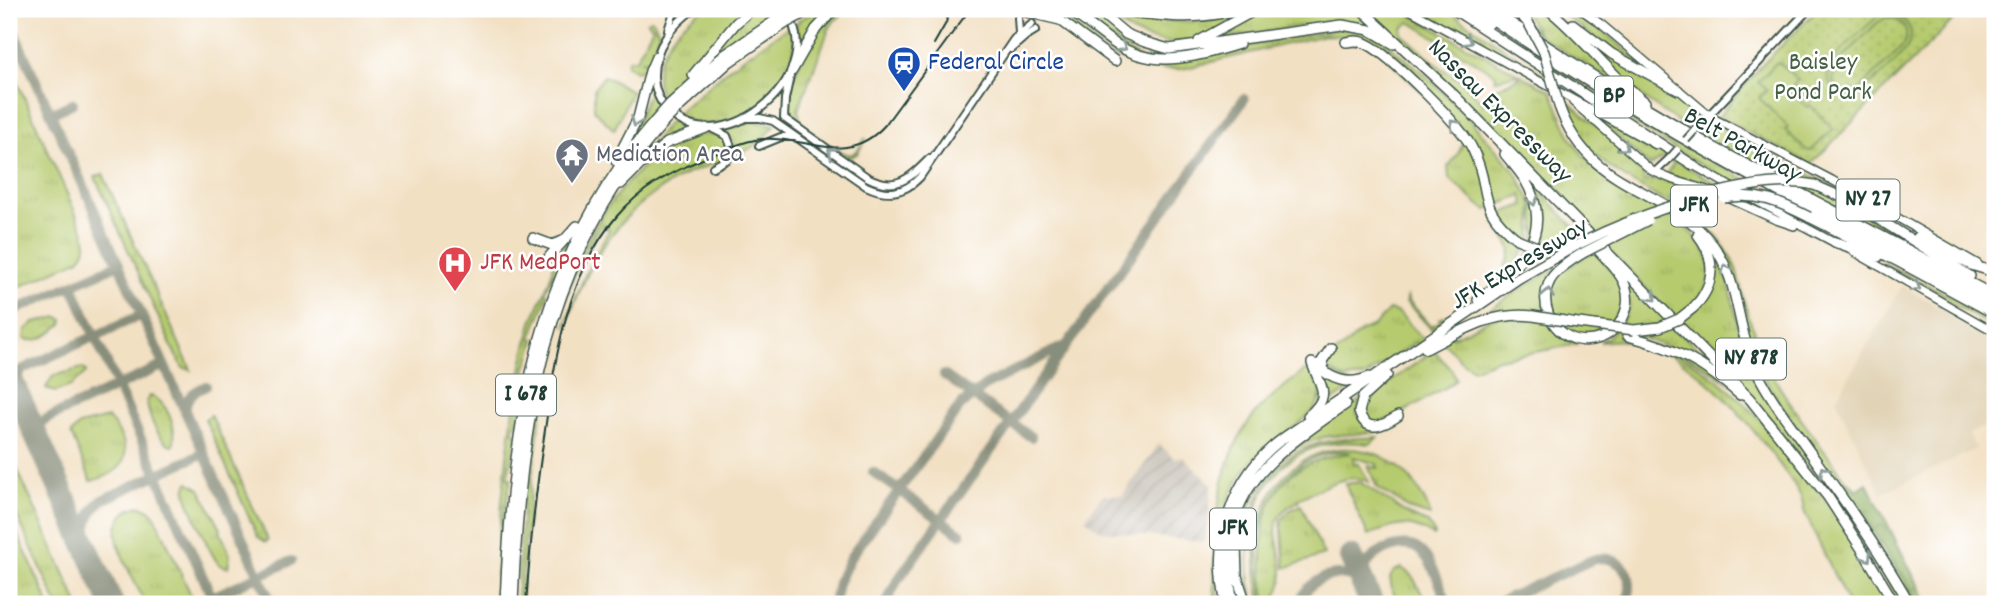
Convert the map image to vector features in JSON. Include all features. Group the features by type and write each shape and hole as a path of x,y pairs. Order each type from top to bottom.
{"highway":[{"path":"674,104 685,83 736,23 752,9"},
{"name":"I 678","path":"513,604 521,497 541,362 562,290 578,252 600,210 674,104 729,52 789,14 811,9"},
{"path":"791,72 816,29 835,9"},
{"path":"1013,9 1060,20 1115,61"},
{"path":"1065,9 1122,48 1157,59 1191,58 1290,32"},
{"path":"1096,9 1126,34 1152,44 1174,48 1342,24 1365,28 1389,40 1430,71"},
{"path":"1110,9 1181,17 1212,15 1240,9"},
{"path":"1152,44 1179,45 1200,40 1257,9"},
{"name":"Nassau Expressway","path":"1361,9 1430,71 1732,379 1785,442 1843,519 1895,604"},
{"path":"1453,9 1693,166"},
{"path":"1464,9 1566,72 1610,95"},
{"name":"Belt Parkway","path":"1476,9 1610,95 1755,179 1995,305"},
{"name":"Belt Parkway","path":"1489,9 1581,69 1680,128 1995,294"},
{"name":"Nassau Expressway","path":"1517,9 1527,21 1546,58 1559,106 1572,133 1593,159 1614,177 1690,222 1706,236 1718,252 1730,277 1743,337 1761,381 1863,527 1910,604"},
{"path":"1550,9 1624,85 1680,128"},
{"path":"1550,9 1608,51 1678,90"},
{"path":"1346,41 1362,41 1378,51 1460,129 1473,150 1485,199 1500,226 1517,239 1543,248 1580,249"},
{"path":"549,257 599,196 603,181 638,118 656,57"},
{"name":"I 678","path":"505,604 515,472 532,364 555,285 574,241 599,196 632,148 664,116"},
{"path":"1447,334 1455,317 1514,270 1529,250 1535,231 1536,211 1531,192 1483,124"},
{"path":"600,210 630,175 655,152 675,138 707,128"},
{"path":"1536,178 1598,249 1625,286 1627,306 1619,324 1606,335 1588,340 1574,338 1561,331 1551,319 1546,304 1547,291 1553,276 1580,249"},
{"name":"JFK Expressway","path":"1447,334 1524,282 1635,219 1699,198 1767,184 1794,182 1834,189 1888,222"},
{"name":"JFK Expressway","path":"1580,249 1648,220 1703,203 1743,195 1769,198 1995,314"},
{"path":"1631,333 1660,327 1679,319 1704,296 1710,280 1711,266 1702,240 1687,224 1650,197"},
{"path":"1888,222 1971,265 1993,272"},
{"path":"1888,222 1995,294"},
{"path":"533,238 552,245 565,240"},
{"path":"1835,242 1868,253 1971,301"},
{"path":"1423,349 1447,334 1491,318 1512,315 1533,316 1631,333 1675,350 1703,366 1742,397 1785,442"},
{"path":"1327,375 1322,363 1331,348"},
{"name":"JFK","path":"1224,604 1218,561 1222,541 1233,502 1254,466 1279,441 1398,361 1423,349"},
{"name":"JFK","path":"1233,604 1229,571 1232,530 1244,498 1267,463 1288,445 1423,349"},
{"path":"1254,466 1264,451 1320,405 1323,386 1312,363 1327,375 1341,380 1360,380 1398,361"},
{"path":"1387,375 1363,397 1359,412 1365,423 1375,427 1385,425 1398,416"},
{"path":"1246,604 1236,563 1238,526 1245,502 1267,463"}],"main road":[{"name":"NY 27","path":"1408,9 1995,332"},
{"name":"NY 27","path":"1580,9 1601,23 1709,116 1832,180 1993,272"},
{"path":"1556,89 1655,172 1702,187 1776,220 1813,232"}],"street":[{"path":"675,9 667,36 656,57 654,78 662,103 680,120 725,134 732,145 729,157 713,167"},
{"path":"667,36 694,9"},
{"path":"1655,172 1809,9"},
{"path":"789,14 797,37 797,51 785,99 784,118 867,177 893,184 910,178 934,153 1005,56 1019,33 1018,18"},
{"path":"1005,56 1034,27 1019,33"},
{"path":"707,128 745,118 772,98 791,72"},
{"path":"745,118 768,119 866,187 887,193 900,191 913,184 928,167 934,153"},
{"path":"760,146 782,137 797,137"}],"shaded area":[{"path":"1902,286 1995,339 1995,422 1969,434 1976,449 1881,494 1836,399"},
{"path":"1159,444 1174,458 1183,457 1212,484 1206,538 1203,542 1101,531 1085,519 1103,494 1122,496"}],"green space":[{"path":"703,9 780,11 766,15 779,14 743,36 665,102 657,76 664,49 682,26"},
{"path":"820,9 829,9 812,27 801,45 796,24 798,20"},
{"path":"836,9 851,9 834,21 829,29 798,110 804,125 823,141 796,123 788,109 790,91 801,60 816,31"},
{"path":"1016,9 1061,9 1143,60 1238,48 1343,28 1360,30 1378,37 1421,71 1460,109 1516,172 1533,205 1531,242 1508,273 1505,266 1511,253 1510,248 1495,222 1497,215 1524,205 1522,195 1487,210 1449,178 1448,167 1462,147 1463,132 1369,40 1356,36 1325,35 1182,69 1165,69 1117,58 1072,27"},
{"path":"1075,9 1093,9 1123,37 1153,48 1169,50 1226,45 1176,56 1147,54 1117,41"},
{"path":"1104,9 1145,18 1194,22 1254,9 1211,34 1182,42 1167,42 1153,40 1126,29"},
{"path":"1265,9 1355,9 1384,34 1343,22 1218,39"},
{"path":"1365,9 1399,9 1551,91 1567,130 1577,148 1592,165 1659,208 1700,243 1710,263 1707,285 1688,310 1691,313 1710,289 1713,263 1707,242 1728,279 1742,342 1757,380 1864,533 1906,604 1899,604 1865,545 1828,492 1757,403 1462,99","holes":["1410,22 1496,75 1495,80 1516,74 1520,77 1487,93 1483,104 1467,85 1440,67 1402,34 1402,28"]},
{"path":"1415,9 1446,9 1572,94"},
{"path":"1496,9 1512,9 1539,35 1523,9 1545,9 1570,29 1620,86"},
{"path":"1556,9 1575,9 1580,12 1651,71 1618,55"},
{"name":"Baisley Pond Park","path":"1818,9 1964,9 1811,164 1718,117 1760,67"},
{"path":"1886,9 1889,10 1887,14 1899,17 1908,24 1911,35 1907,47 1872,83 1857,94 1841,94 1832,88 1828,75 1829,67 1846,46","holes":["1892,18 1901,22 1906,30 1904,45 1860,89 1848,92 1838,88 1833,81 1834,67 1877,23"]},
{"path":"651,19 659,33 649,61 640,60 648,63 646,68 636,71 627,65 627,62 629,59 636,59 653,27 647,21"},
{"path":"788,27 793,36 794,47 788,69 775,89 759,105 738,117 714,124 700,124 677,116 733,65"},
{"path":"1494,30 1614,105 1684,142 1689,148 1753,184 1737,186 1684,155 1493,33"},
{"path":"1577,31 1666,88 1700,115 1688,129 1642,97"},
{"path":"9,63 84,232 86,244 84,254 78,260 9,292"},
{"path":"1776,63 1780,63 1798,80 1789,90 1807,107 1810,105 1833,129 1811,151 1806,150 1785,130 1788,127 1759,98 1767,90 1758,82"},
{"path":"604,76 632,91 614,130 594,110 594,89"},
{"path":"651,88 660,107 659,112 619,159"},
{"path":"1564,98 1642,165 1644,181 1660,179 1702,191 1670,198 1700,220 1725,247 1736,269 1755,332 1753,334 1772,374 1848,483 1844,485 1906,581 1917,604 1842,490 1767,384 1748,341 1731,272 1714,240 1690,216 1627,179 1600,159 1578,134 1562,100"},
{"path":"1586,109 1764,211 1666,174 1674,163 1664,157 1650,166"},
{"path":"673,120 693,130 685,131 638,162 669,122"},
{"path":"752,121 775,125 759,142 737,154 733,140 724,131"},
{"path":"1712,123 1833,187 1836,197 1910,242 1799,189 1700,134"},
{"path":"698,134 723,137 727,140 729,150 726,158 686,174 658,191 622,222 595,260 565,328 574,302 584,278 609,230 603,224 588,246 566,295 552,348 543,401 528,516 521,604 517,604 524,494 542,373 558,313 579,258 606,210 640,170 664,148"},
{"path":"866,138 857,154 849,158 830,146 852,154"},
{"path":"103,174 191,370 183,368 176,356 95,177"},
{"path":"1532,183 1582,235 1621,282 1625,300 1618,321 1600,336 1577,337 1559,327 1549,306 1550,289 1557,275 1584,256 1575,242 1499,288 1522,267 1536,240"},
{"path":"568,241 565,254 545,292 548,294 531,338 535,339 520,386 524,387 513,432 517,433 507,478 511,478 502,525 506,526 503,563 499,576 503,576 501,604 495,604 506,464 523,360 531,326 552,272 553,256"},
{"path":"1563,264 1551,276 1547,314 1577,344 1498,359 1473,369 1461,361 1406,302 1407,295 1408,300 1431,326 1440,322 1439,319 1456,314 1443,324 1453,337 1501,314 1482,318 1480,316"},
{"path":"1883,264 1995,319 1995,328"},
{"path":"1622,272 1731,384 1685,355 1634,335 1661,330 1659,325 1626,328 1618,336 1659,348 1689,360 1726,387 1753,412 1831,507 1891,604 1848,604 1794,485 1761,440 1724,397 1702,377 1679,360 1654,347 1628,341 1601,342 1620,324 1627,311 1628,296 1620,273"},
{"path":"1389,310 1399,313 1452,370 1456,379 1383,424 1376,425 1364,418 1361,409 1364,401 1426,356 1416,342 1365,377 1345,379 1327,370 1329,359 1362,331 1374,326"},
{"path":"58,317 63,320 62,324 49,334 35,340 24,339 25,330 34,323"},
{"path":"82,368 86,371 85,374 71,386 55,392 46,388 53,376"},
{"path":"1317,369 1351,384 1352,388 1318,411 1322,405"},
{"path":"1306,370 1310,370 1321,391 1316,406 1306,418 1263,450 1248,466 1228,502 1218,542 1220,604 1215,604 1216,525 1226,472 1235,447 1247,424 1264,404"},
{"path":"150,396 161,403 170,416 174,432 173,446 163,439 152,421 147,401"},
{"path":"1360,400 1357,414 1379,431 1325,437 1289,452 1264,479 1255,496 1237,554 1242,516 1260,480 1274,464 1307,435"},
{"path":"211,415 268,540 266,542 258,537 205,419"},
{"path":"108,418 122,440 125,457 114,471 91,481 71,434 79,425"},
{"path":"1378,437 1370,444 1326,445 1311,449 1291,460 1275,475 1263,493 1254,514 1248,559 1250,532 1255,508 1264,486 1277,468 1296,453 1320,443"},
{"path":"1339,449 1365,451 1398,467 1415,485 1430,516 1411,510 1377,487 1368,466 1378,468 1377,464 1353,457 1354,464 1359,464 1369,482 1352,478 1333,483 1298,499 1299,501 1279,517 1276,537 1281,560 1281,584 1273,604 1266,604 1262,550 1264,525 1271,503 1282,485 1298,469 1321,459 1351,453 1325,454 1311,460 1298,468 1287,478 1278,489 1270,503 1264,517 1258,546 1262,604 1257,580 1256,554 1258,530 1265,506 1276,485 1292,468 1313,456"},
{"path":"9,451 78,604 57,604 9,498"},
{"path":"189,482 200,489 221,529 230,555 228,567 218,563 210,550 190,506 186,492"},
{"path":"1360,482 1412,517 1428,523 1435,534 1433,536 1416,527 1401,525 1368,535 1345,484"},
{"path":"1849,482 1857,490 1867,483 1927,604 1918,604 1844,485"},
{"path":"1301,505 1324,555 1285,568 1281,520 1289,511"},
{"path":"141,506 150,510 156,518 195,604 146,604 125,561 117,537 122,516 130,509"},
{"path":"9,515 49,604 9,603"},
{"path":"1248,563 1250,583 1255,604 1249,581"},
{"path":"1402,568 1412,576 1425,599 1414,604 1399,604 1390,578 1394,571"}],"taxiway":[{"path":"9,21 272,604"},
{"path":"886,604 897,581 1244,99"},
{"path":"51,114 73,103"},
{"path":"9,313 119,264"},
{"path":"72,285 215,604"},
{"path":"19,398 15,382 21,370 141,315"},
{"path":"834,604 838,583 850,558 961,405 986,385 1062,347"},
{"path":"39,444 39,427 46,419 164,365"},
{"path":"944,375 1031,437"},
{"path":"186,413 186,403 190,396 206,386"},
{"path":"88,552 88,524 92,512 102,500 204,453"},
{"path":"873,472 961,534"},
{"path":"1367,593 1364,573 1370,560 1390,548 1406,546 1419,550 1429,561 1448,604"},
{"path":"1494,604 1602,558 1619,564 1629,578 1629,595 1624,604"},
{"path":"212,597 291,561"},
{"path":"1300,604 1310,586 1328,576 1349,576 1365,589"}],"runway":[{"path":"9,375 112,604"},
{"path":"1351,557 1372,604"}],"tram line":[{"path":"934,44 946,23 949,9"},
{"path":"526,604 539,474 559,346 575,290 586,264 617,216 646,189 669,175 742,143 773,139 839,147 855,145 870,138 885,125 970,9"}],"place":[{"name":"Federal Circle","path":"904,93"},
{"name":"Mediation Area","path":"572,185"},
{"name":"JFK MedPort","path":"455,293"}]}
